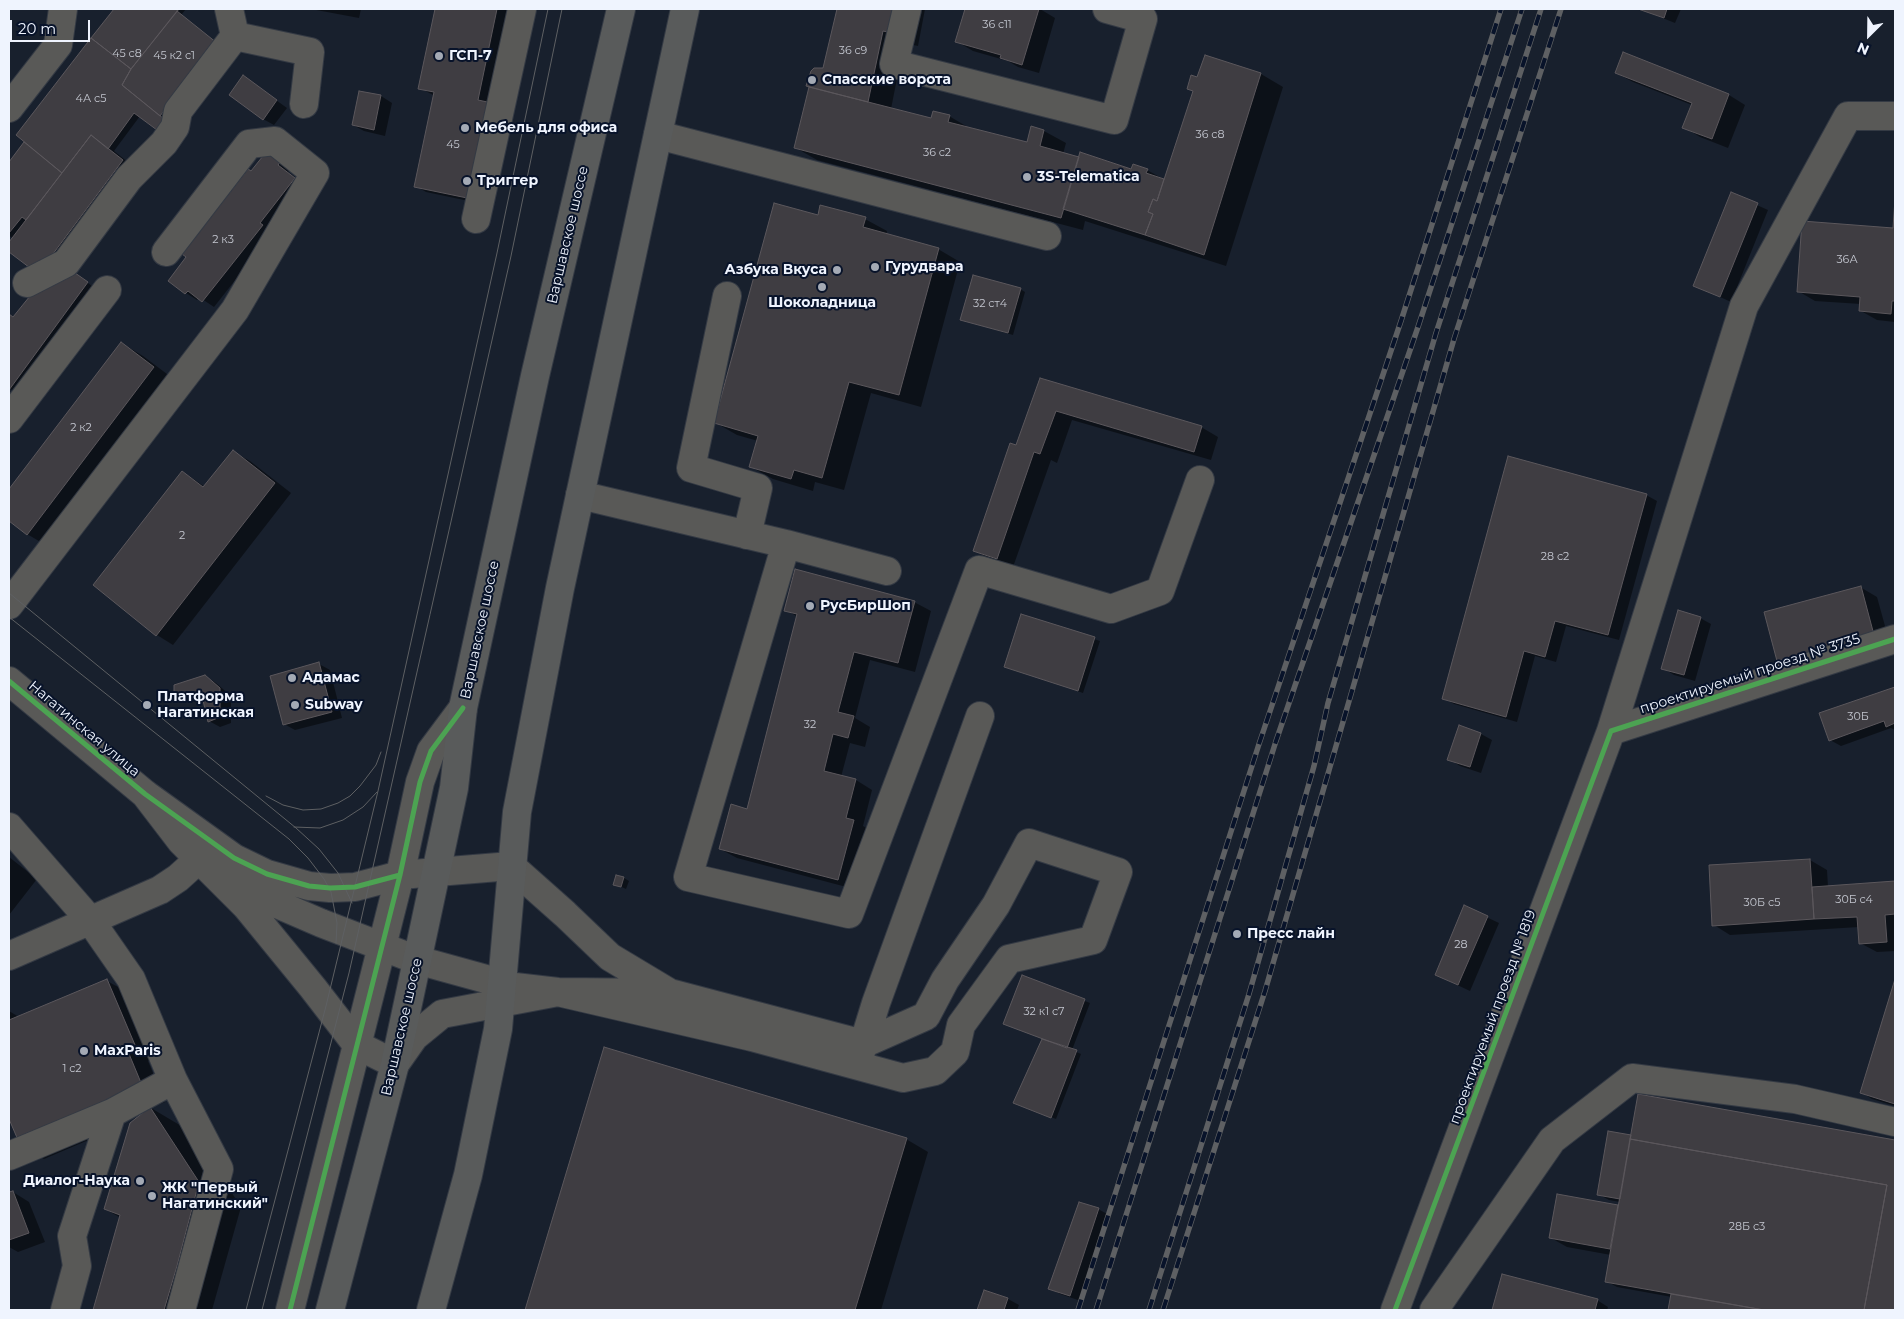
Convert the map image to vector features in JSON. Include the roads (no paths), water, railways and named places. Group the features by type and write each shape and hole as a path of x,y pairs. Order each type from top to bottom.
{"main road":[{"name":"Варшавское шоссе","path":"330,1310 395,1064 454,788 463,708 537,367 621,9"},
{"path":"432,1310 468,1175 498,1029 517,812 560,588 685,9"}],"street":[{"path":"9,108 58,45 63,9"},
{"path":"27,283 66,262 129,178 164,143 175,127 178,111 235,36 229,9"},
{"path":"476,219 522,9"},
{"path":"907,9 894,64 1114,120 1143,19 1107,9"},
{"path":"235,36 310,52 304,104"},
{"name":"проектируемый проезд № 1819","path":"1396,1310 1611,731 1744,306 1848,116 1895,116"},
{"path":"658,135 1047,236"},
{"path":"9,605 235,310 315,173 275,141 249,144 166,252"},
{"path":"9,419 107,290"},
{"path":"728,296 691,468 758,488 747,535"},
{"path":"786,544 688,877 849,914 978,570 1112,610 1160,591 1200,480"},
{"path":"580,495 786,544 887,571"},
{"name":"проектируемый проезд № 3735","path":"1611,731 1895,639"},
{"name":"Нагатинская улица","path":"9,681 145,794"},
{"path":"290,1310 400,875 420,782 431,751 463,708"},
{"path":"860,1055 876,1003 980,716"},
{"path":"145,794 181,841 246,906 357,1045 395,1064 414,1037 442,1014 501,992 670,993"},
{"path":"145,794 234,858 267,874 309,886 330,888 355,887 400,875 511,866 566,914 610,957 670,993 860,1055 903,1078 935,1071 955,1052 961,1025 1010,960 1093,940 1118,872 1029,843 996,905 945,980 926,1016 860,1055 752,1037 558,992"},
{"path":"9,827 90,920 131,979 173,1080 220,1170 181,1310"},
{"path":"9,956 160,890 178,878 199,859"},
{"path":"219,879 321,923 501,992"},
{"path":"1434,1310 1552,1140 1632,1078 1795,1099 1895,1122"},
{"path":"9,1156 112,1113 173,1080"},
{"path":"65,1310 77,1266 72,1236 112,1113"}],"tram line":[{"path":"246,1310 326,1006 378,791 497,253 548,9"},
{"path":"262,1310 349,973 511,256 562,9"},
{"path":"9,593 296,828 319,849 338,873 352,903"},
{"path":"9,617 289,839 308,858 331,892 337,923 336,943"},
{"path":"266,796 283,805 303,810 321,809 338,803 350,796 360,786 376,765 381,752"},
{"path":"294,827 320,828 343,820 363,807 377,792"}],"railway":[{"path":"1078,1310 1259,744 1401,321 1501,9"},
{"path":"1096,1310 1276,741 1418,327 1522,9"},
{"path":"1149,1310 1249,994 1314,766 1328,703 1436,333 1541,9"},
{"path":"1163,1310 1265,991 1454,339 1561,9"}],"place":[{"name":"ГСП-7","path":"439,56"},
{"name":"Спасские ворота","path":"812,80"},
{"name":"Мебель для офиса","path":"465,128"},
{"name":"3S-Telematica","path":"1027,177"},
{"name":"Триггер","path":"467,181"},
{"name":"Гурудвара","path":"875,267"},
{"name":"Азбука Вкуса","path":"837,270"},
{"name":"Шоколадница","path":"822,287"},
{"name":"РусБирШоп","path":"810,606"},
{"name":"Адамас","path":"292,678"},
{"name":"Платформа Нагатинская","path":"147,705"},
{"name":"Subway","path":"295,705"},
{"name":"Пресс лайн","path":"1237,934"},
{"name":"MaxParis","path":"84,1051"},
{"name":"Диалог-Наука","path":"140,1181"},
{"name":"ЖК \"Первый Нагатинский\"","path":"152,1196"}]}
